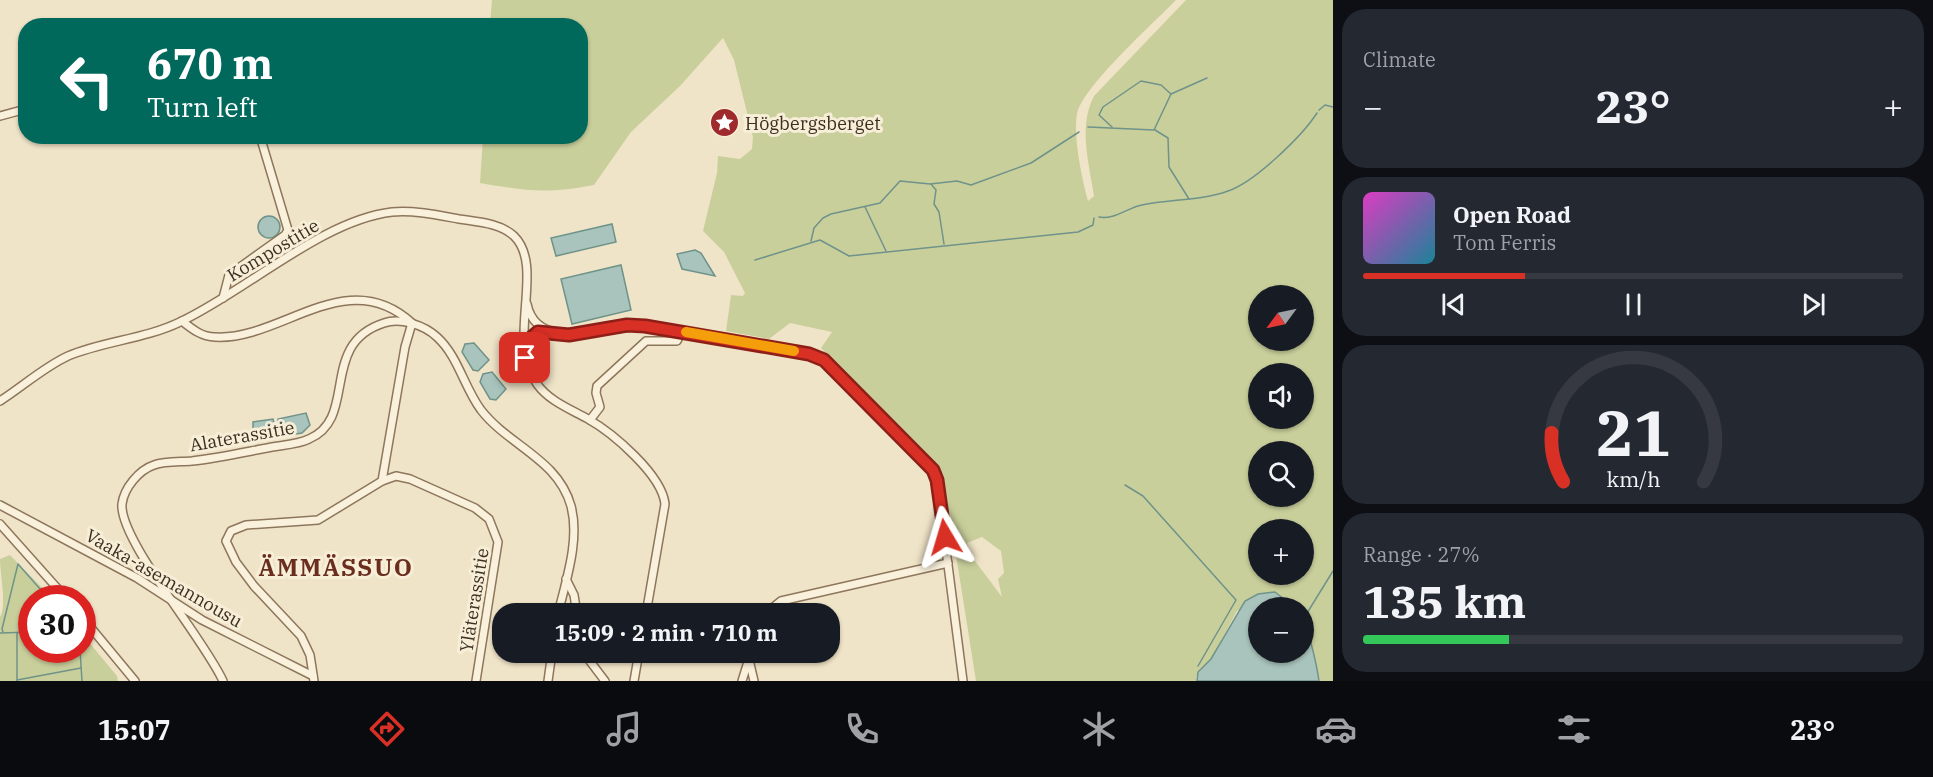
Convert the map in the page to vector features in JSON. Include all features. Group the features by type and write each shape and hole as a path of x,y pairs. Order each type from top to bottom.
{"street":[{"path":"0,116 18,111"},
{"path":"223,298 229,275 285,236 288,230 263,144"},
{"name":"Kompostitie","path":"0,401 68,357 182,321 328,234 371,216 394,212 422,212 495,225 506,230 522,246 526,261 523,345 529,370 539,387 555,400 609,432 642,464 664,492 665,504 648,603"},
{"path":"526,298 532,316 551,333"},
{"path":"182,321 200,334 224,336 255,330 317,307 357,302 392,308 412,323 405,347 382,481"},
{"name":"Alaterassitie","path":"223,681 176,604 132,540 122,504 135,477 154,465 208,459 308,440 325,430 337,403 344,358 360,335 385,322 412,323 438,337 459,367 482,411 553,471 566,490 572,508 574,527 561,603"},
{"path":"523,345 538,332 569,335 627,325 682,331 809,354 824,360 933,470 937,480 963,681"},
{"path":"590,420 600,407 596,393 597,386 646,341 677,341 682,331"},
{"name":"Yläterassitie","path":"314,679 310,655 302,636 254,586 236,562 226,541 231,531 246,525 318,520 382,481 396,476 410,479 475,507 489,519 498,542 476,681"},
{"name":"Vaaka-asemannousu","path":"0,505 117,566 176,604 314,679"},
{"path":"1,523 55,585"},
{"path":"779,603 948,563"},
{"path":"566,579 574,595 575,603"},
{"path":"96,634 135,681"},
{"path":"548,681 550,663"},
{"path":"591,663 605,681"},
{"path":"634,681 637,663"},
{"path":"742,681 747,663"},
{"path":"750,663 754,681"}],"green space":[{"path":"492,0 1176,0 1105,72 1082,102 1077,114 1076,134 1088,201 1094,196 1086,133 1089,108 1094,96 1186,0 1333,0 1333,681 1319,681 1314,663 1314,597 1281,597 1275,592 1265,597 1248,597 1248,606 1237,611 1211,659 1196,677 1197,681 976,681 944,479 821,348 832,332 790,323 769,339 726,331 731,295 743,296 745,293 724,252 703,231 717,173 718,156 740,159 752,149 753,137 734,60 723,38 680,86 631,132 594,185 563,190 511,188 480,183 483,144 588,144 588,18 491,18","holes":["982,537 1001,551 1004,573 998,579 1002,597 975,561 971,560 967,543"]},
{"path":"10,555 39,585 18,585 18,663 96,663 96,651 117,676 118,681 0,681 0,617 3,598 0,559"}],"water":[{"path":"265,216 273,216 280,223 280,231 273,238 265,238 258,231 258,223"},
{"path":"612,224 616,242 556,256 551,238"},
{"path":"695,250 701,253 715,276 682,269 677,254"},
{"path":"621,265 631,310 572,324 561,279"},
{"path":"474,343 489,360 478,371 473,370 462,352 465,344"},
{"path":"492,372 506,389 496,400 490,399 480,382 483,374"},
{"path":"306,413 310,425 302,433 289,435 279,429 278,419"},
{"path":"273,419 276,431 271,438 259,439 253,432 253,422"},
{"path":"1275,592 1281,597 1252,597"},
{"path":"1248,599 1248,663 1314,663 1314,655 1319,681 1197,681 1198,672 1211,659"}],"waterway":[{"path":"1088,127 1154,130 1171,94 1207,78"},
{"path":"1112,127 1099,115 1103,107 1141,81 1161,85 1171,94"},
{"path":"1319,110 1325,105 1333,107"},
{"path":"1099,217 1110,217 1136,206 1218,194 1239,186 1277,157 1301,134 1317,113"},
{"path":"1155,130 1168,138 1169,167 1189,199"},
{"path":"811,241 814,228 823,218 831,214 880,203 900,181 930,184 957,181 971,185 1031,163 1079,132"},
{"path":"931,184 936,190 934,204 939,212 944,244"},
{"path":"865,207 886,251"},
{"path":"755,260 820,240 849,256 1078,232 1093,225 1094,218"},
{"path":"1125,485 1143,496 1236,600 1198,666"},
{"path":"3,632 18,564 37,585"},
{"path":"1314,602 1333,571"},
{"path":"0,633 18,632"},
{"path":"17,633 17,681"},
{"path":"81,663 82,681"},
{"path":"17,680 81,668"}],"slow traffic":[{"path":"686,332 794,351"}],"place":[{"name":"Högbergsberget","path":"724,123"}],"district":[{"name":"ÄMMÄSSUO","path":"336,567"}],"route":[{"path":"525,358 523,345 538,332 569,335 627,325 682,331 809,354 824,360 933,470 937,480 945,537"}]}
